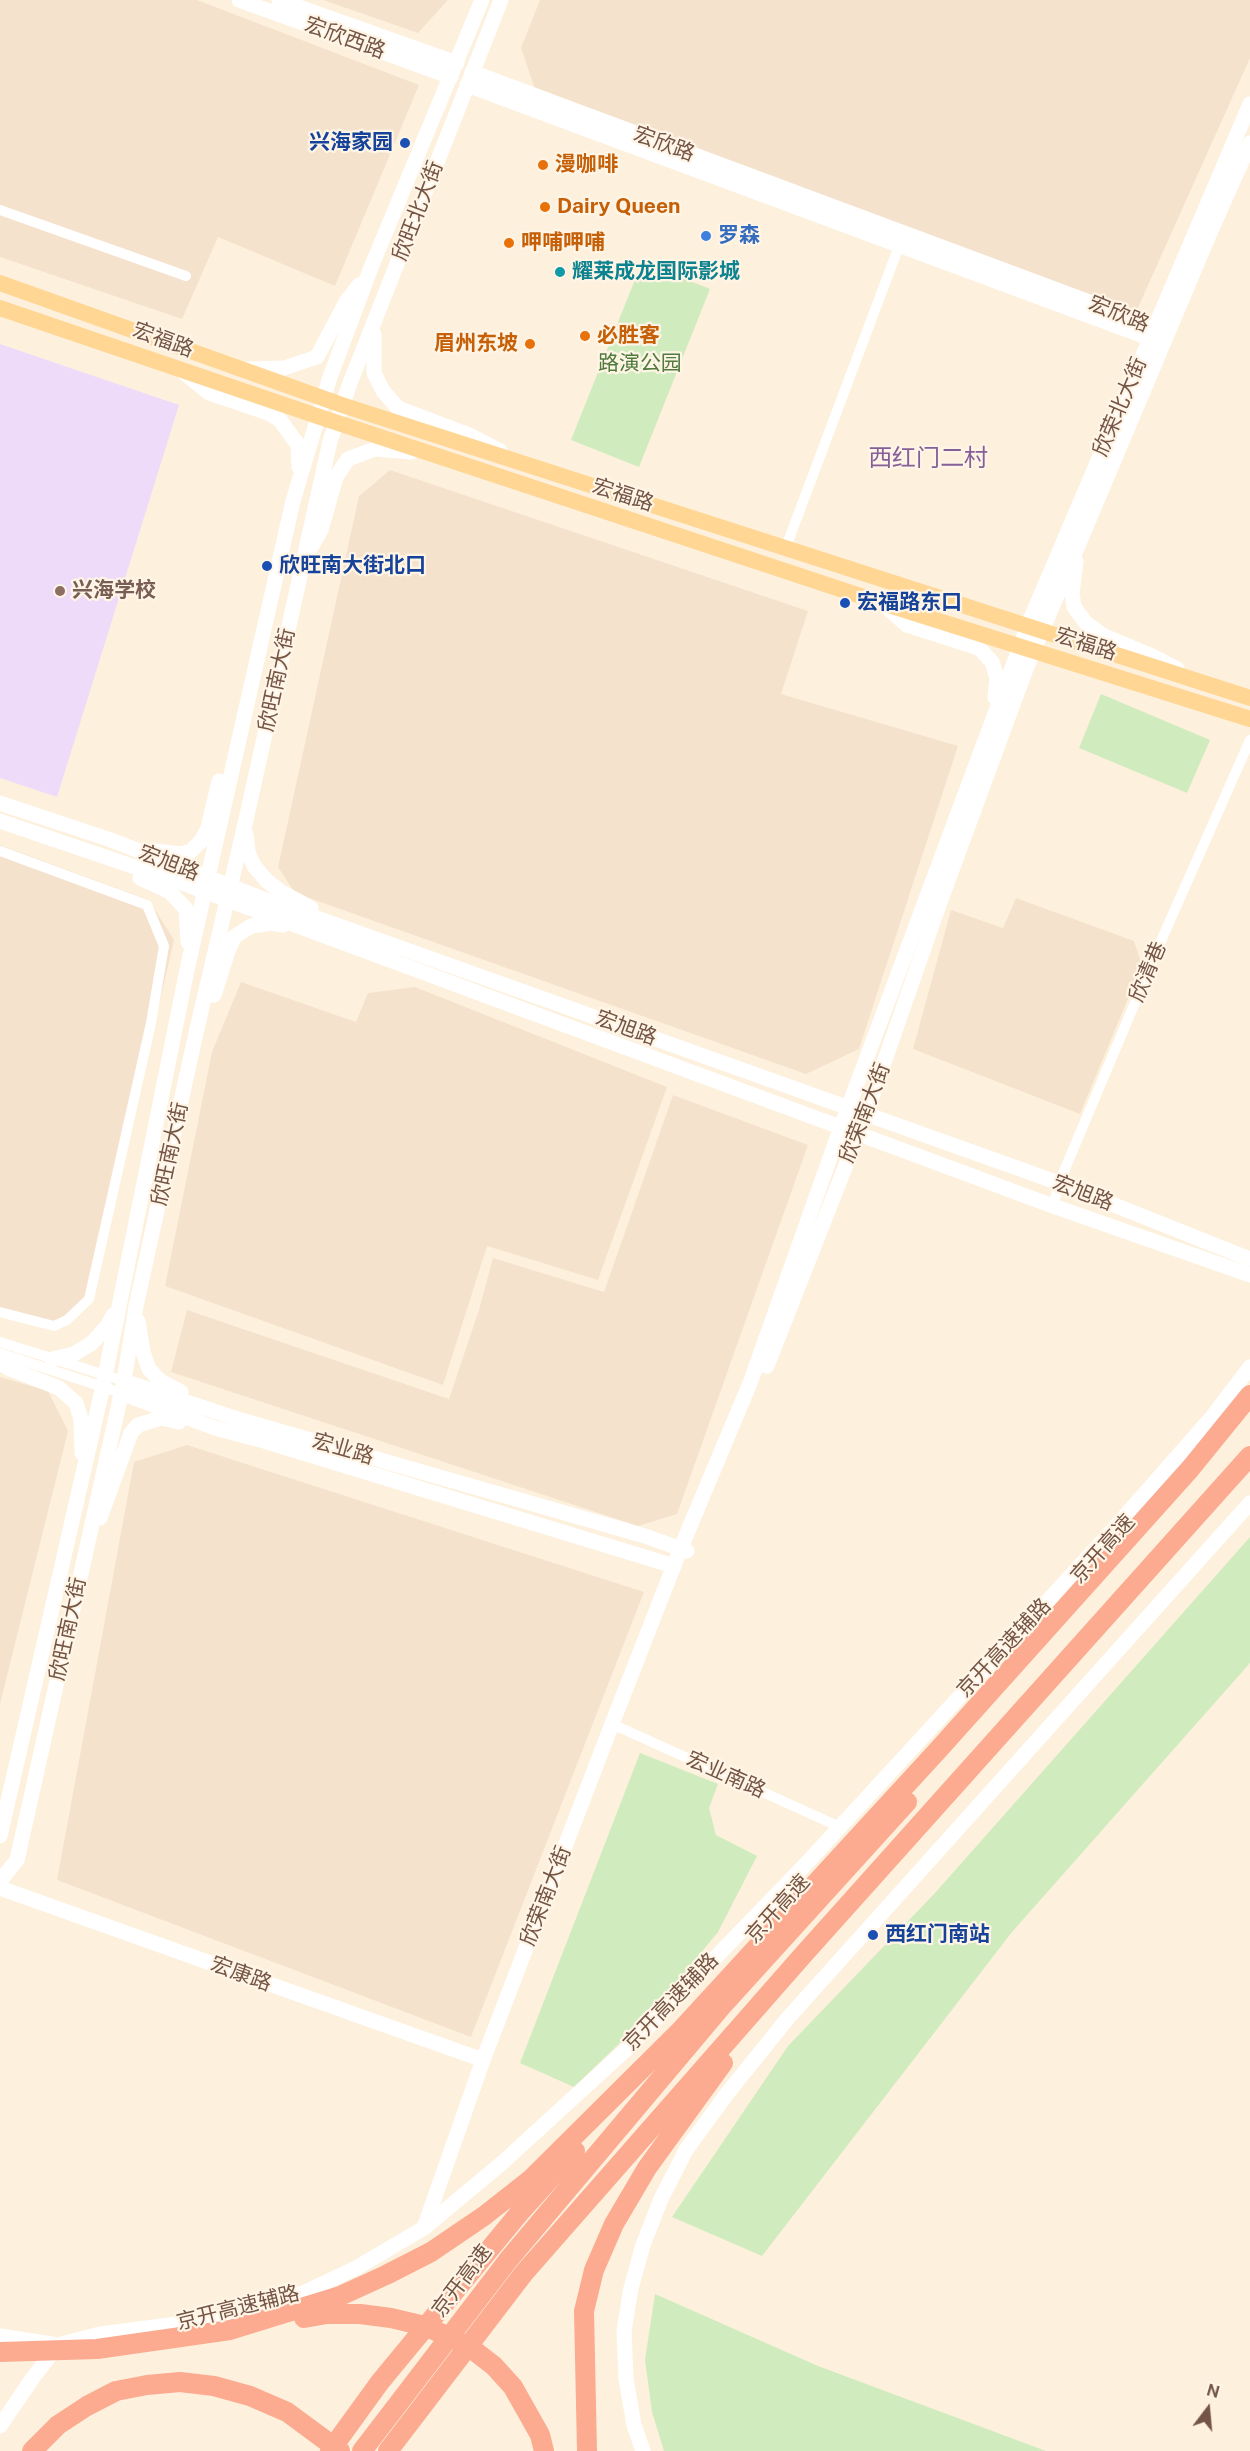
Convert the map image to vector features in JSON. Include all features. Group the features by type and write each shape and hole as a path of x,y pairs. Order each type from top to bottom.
{"highway":[{"path":"330,2451 380,2382 521,2211 618,2104 681,2030 939,1749 1190,1469 1250,1395"},
{"name":"京开高速","path":"362,2451 508,2259 714,2016 1131,1554 1250,1418"},
{"name":"京开高速","path":"388,2451 524,2273 802,1955 1250,1456"},
{"path":"587,2451 583,2355 584,2311 594,2270 614,2224 647,2168 802,1955"},
{"path":"230,2330 340,2296 431,2252 484,2216 531,2179 681,2030"},
{"path":"3,2347 97,2349 327,2314 360,2314 425,2326 476,2352 494,2366 513,2387 528,2409 540,2435 544,2451"},
{"path":"583,2355 590,2401 602,2451"},
{"path":"32,2451 58,2425 116,2391 180,2382 214,2386 250,2396 287,2412 340,2451"}],"main road":[{"name":"宏福路","path":"0,283 342,405 1250,698"},
{"name":"宏福路","path":"0,308 336,423 882,603 1250,719"}],"street":[{"name":"宏欣西路","path":"240,0 454,70"},
{"name":"宏欣西路","path":"279,0 454,70"},
{"name":"欣旺北大街","path":"317,416 370,270 482,0"},
{"name":"欣旺北大街","path":"336,423 501,0"},
{"name":"宏欣路","path":"470,79 899,246 1151,332"},
{"name":"宏欣路","path":"470,79 1151,332 1166,340"},
{"name":"欣荣北大街","path":"1027,647 1151,332 1250,104"},
{"name":"欣荣北大街","path":"1035,627 1078,547 1250,143"},
{"path":"0,210 186,276"},
{"path":"786,548 899,246"},
{"path":"244,369 284,368 317,357 346,302 370,270"},
{"path":"375,321 372,350 374,373 383,392 398,408 469,435 521,462"},
{"path":"178,369 208,393 268,413 280,420 289,430 298,445 299,467 294,501"},
{"name":"欣旺南大街","path":"0,1836 104,1380 188,965 294,501 317,416"},
{"name":"欣旺南大街","path":"0,1881 17,1860 122,1387 136,1306 196,1033 336,423"},
{"path":"302,565 321,530 336,477 348,459 375,448 441,457"},
{"path":"1078,547 1072,593 1074,607 1086,623 1104,636 1152,656 1199,681"},
{"path":"882,603 907,625 980,648 986,654 992,662 997,678 993,716"},
{"name":"欣荣南大街","path":"684,1550 750,1383 841,1127 993,716 1027,647"},
{"name":"欣荣南大街","path":"424,2228 483,2060 674,1566 684,1550 747,1418 866,1114 1027,647"},
{"name":"欣清巷","path":"1053,1206 1059,1183 1161,941 1250,740"},
{"path":"111,840 169,854 181,854 191,850 201,841 208,828 222,771 235,757"},
{"name":"宏旭路","path":"0,803 111,840 207,885"},
{"name":"宏旭路","path":"0,821 84,849 207,885 317,925 849,1107 1059,1183 1250,1259"},
{"path":"196,1033 216,992 234,937 251,926 272,923 317,925 311,908 280,891 267,881 254,866 248,852 245,824"},
{"path":"84,849 118,871 152,882 170,892 186,909 188,965"},
{"path":"0,851 147,905 164,946 151,1023 89,1299 67,1320 54,1326 0,1312"},
{"name":"宏旭路","path":"317,925 841,1127 1053,1206 1250,1275"},
{"path":"52,1359 74,1354 92,1343 108,1325 120,1301"},
{"path":"136,1306 143,1352 149,1370 171,1389 215,1403 241,1420"},
{"name":"宏业路","path":"0,1342 52,1359 215,1428 674,1566"},
{"name":"宏业路","path":"0,1353 104,1380"},
{"path":"0,1363 59,1388 75,1403 81,1419 83,1473"},
{"name":"京开高速辅路","path":"58,2345 100,2334 209,2320 260,2307 303,2293 356,2268 424,2228 502,2163 630,2046 840,1827 1110,1533 1212,1416 1250,1367"},
{"name":"宏业路","path":"122,1387 645,1536 684,1550"},
{"path":"86,1551 109,1498 125,1446 138,1425 160,1418 215,1428"},
{"path":"643,2451 634,2425 626,2379 624,2331 631,2288 643,2245 661,2199 686,2150 726,2095 803,2001 1250,1503"},
{"name":"宏业南路","path":"612,1724 840,1827"},
{"name":"宏康路","path":"0,1888 483,2060"},
{"path":"3,2347 58,2345"},
{"path":"0,2426 58,2345"}],"shaded area":[{"path":"0,0 197,0 419,85 335,286 218,237 182,319 0,257"},
{"path":"323,0 448,0 418,33"},
{"path":"540,0 1250,0 1250,58 1136,312 535,89 521,48"},
{"name":"兴海学校","path":"0,344 179,405 57,797 0,778"},
{"path":"390,470 808,611 781,694 958,746 859,1049 806,1074 295,893 278,867 359,496"},
{"path":"0,845 149,900 174,940 91,1302 54,1331 0,1316"},
{"path":"1016,898 1134,941 1142,965 1080,1114 913,1049 951,910 1003,928"},
{"path":"241,982 356,1022 368,993 415,987 667,1087 598,1280 487,1246 443,1385 165,1286 212,1052"},
{"path":"673,1095 808,1145 677,1514 638,1526 171,1372 187,1310 449,1399 479,1310 493,1258 604,1292"},
{"path":"0,1377 48,1391 68,1431 0,1704"},
{"path":"187,1445 644,1592 471,2037 57,1880 134,1462"}],"green space":[{"name":"路演公园","path":"642,262 710,289 639,467 571,440"},
{"path":"1101,694 1210,740 1187,793 1079,748"},
{"path":"1250,1537 1250,1663 1012,1932 762,2256 672,2217 788,2046 935,1893"},
{"path":"640,1753 718,1784 709,1808 716,1835 757,1856 718,1932 652,2012 574,2087 520,2063"},
{"path":"655,2294 818,2366 1046,2451 664,2451 652,2412 645,2360"}],"place":[{"name":"兴海家园","path":"405,143"},
{"name":"漫咖啡","path":"543,165"},
{"name":"Dairy Queen","path":"545,207"},
{"name":"罗森","path":"706,236"},
{"name":"呷哺呷哺","path":"509,243"},
{"name":"耀莱成龙国际影城","path":"560,272"},
{"name":"必胜客","path":"585,336"},
{"name":"眉州东坡","path":"530,344"},
{"name":"欣旺南大街北口","path":"267,566"},
{"name":"兴海学校","path":"60,591"},
{"name":"宏福路东口","path":"845,603"},
{"name":"西红门南站","path":"873,1935"}],"district":[{"name":"西红门二村","path":"928,459"}]}
